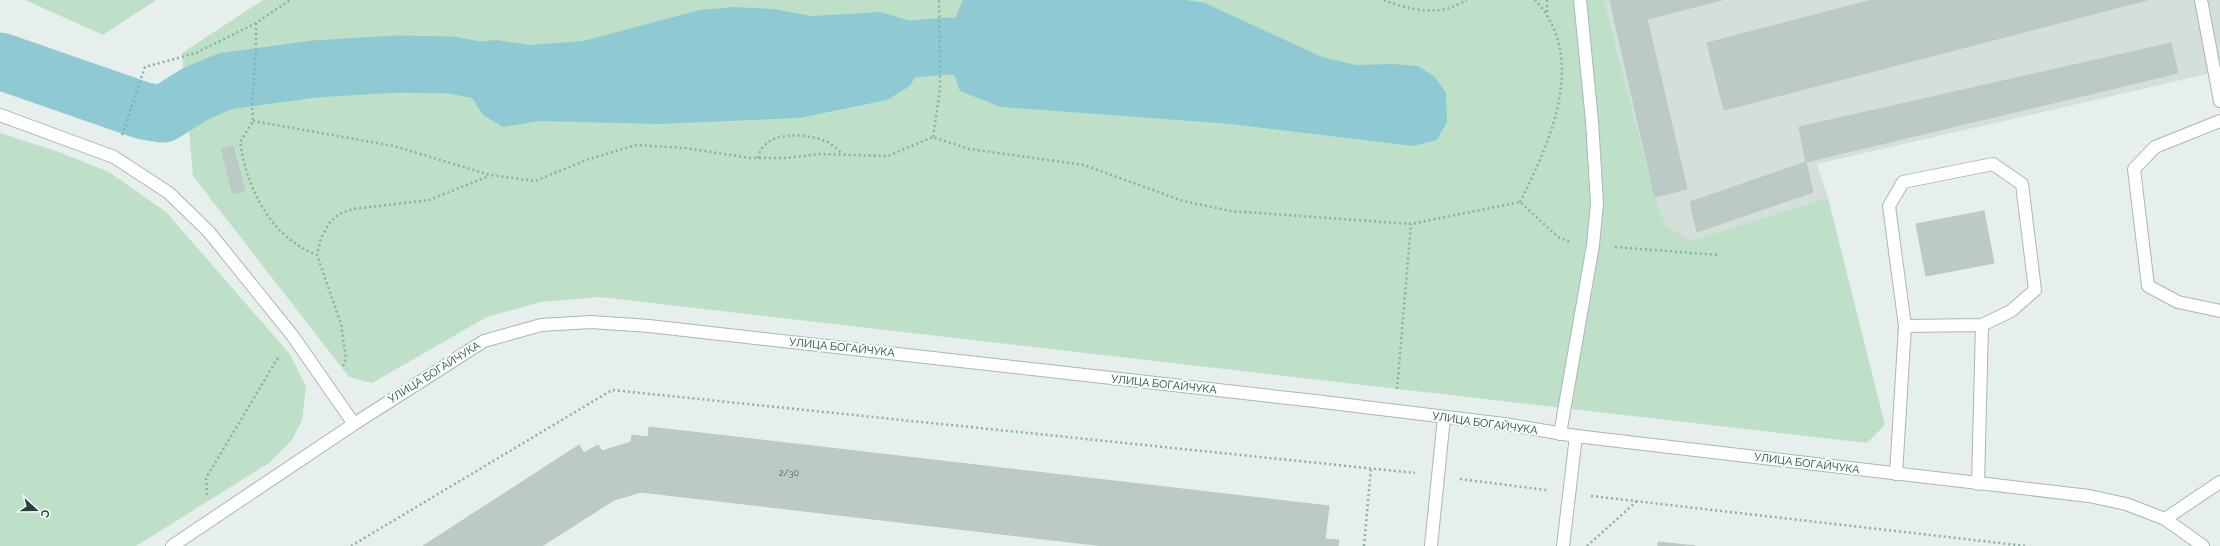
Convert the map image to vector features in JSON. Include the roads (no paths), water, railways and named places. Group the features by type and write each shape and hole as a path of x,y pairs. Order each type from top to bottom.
{"street":[{"path":"1560,434 1593,245 1597,203 1592,121 1580,0"},
{"path":"2201,0 2220,101"},
{"path":"0,115 114,157 169,192 209,232 292,335 354,424"},
{"path":"2220,121 2154,147 2134,169 2148,286 2178,302 2220,311"},
{"path":"1896,474 1905,326 1889,206 1903,182 1993,164 2022,184 2035,290 2011,311 1982,325 1905,326"},
{"name":"УЛИЦА БОГАЙЧУКА","path":"172,546 354,424 484,341 541,325 591,322 704,332 1444,417 1504,424 1576,436 2089,496 2126,504 2165,519 2203,546"},
{"path":"1978,484 1982,325"},
{"path":"1431,546 1444,417"},
{"path":"1563,546 1576,436"},
{"path":"2165,519 2220,482"}],"water":[{"path":"963,0 1186,0 1205,3 1322,57 1356,65 1392,64 1418,66 1435,77 1446,93 1447,122 1437,140 1413,146 1231,124 1001,107 960,91 953,67 950,46 951,35 957,12"},
{"path":"734,7 773,9 812,16 881,12 914,22 923,33 925,47 922,65 910,86 887,100 799,118 659,124 540,121 503,127 483,115 451,65 457,51 466,43 496,40 530,45 583,41 700,10"}],"waterway":[{"path":"846,54 949,46 1027,50"},
{"path":"0,61 144,111 163,114 197,93 226,81 314,69 396,64 451,65 529,80"}]}
